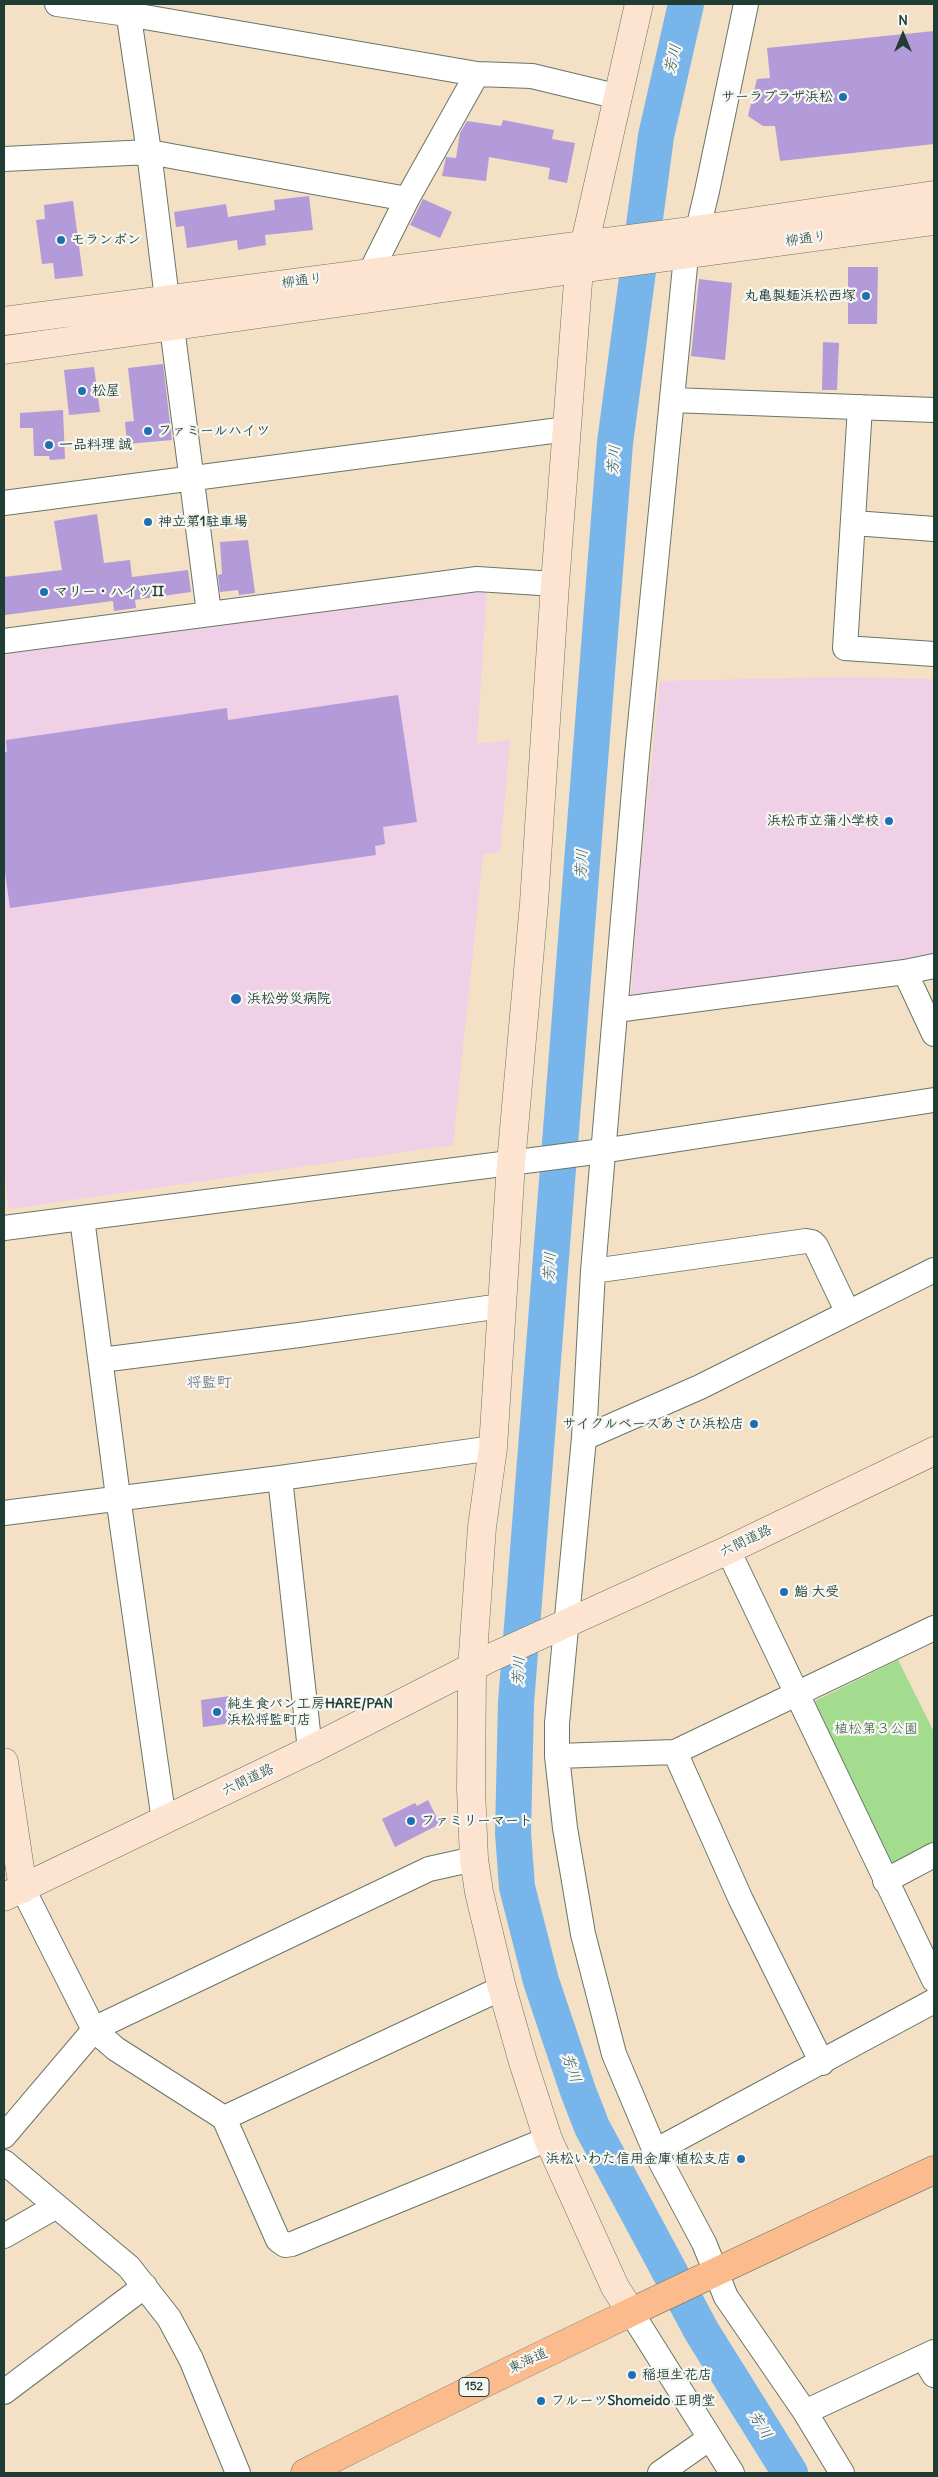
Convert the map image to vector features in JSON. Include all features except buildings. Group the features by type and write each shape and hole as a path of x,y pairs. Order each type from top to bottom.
{"highway":[{"name":"152","path":"638,2309 934,2170"},
{"name":"東海道","path":"305,2473 463,2392 638,2309"}],"street":[{"path":"57,4 127,9 478,74 532,76 619,98"},
{"path":"639,4 589,255 567,430 517,1162 501,1306 492,1448 482,1527 481,1663 471,1788 474,1859 502,1988 548,2139 614,2287 638,2309 710,2438 732,2473"},
{"path":"746,4 686,244 637,756 616,1010 599,1151 584,1438 572,1579 561,1626 557,1756 565,1828 583,1934 614,2054 655,2151 712,2273 726,2297 805,2412 842,2473"},
{"path":"127,9 149,152 167,299"},
{"path":"370,273 407,198 478,74"},
{"path":"4,159 149,152 407,198"},
{"name":"柳通り","path":"686,244 934,195"},
{"name":"柳通り","path":"686,244 934,221"},
{"path":"589,255 686,244"},
{"name":"柳通り","path":"4,321 370,273 589,255"},
{"name":"柳通り","path":"4,350 172,327 589,255"},
{"path":"172,327 209,613"},
{"path":"672,400 934,410"},
{"path":"860,407 845,648 934,654"},
{"path":"4,503 567,430"},
{"path":"854,523 934,529"},
{"path":"4,642 209,613 478,579 493,578 555,584"},
{"path":"616,1010 904,972 934,966"},
{"path":"904,972 934,1034"},
{"path":"4,1228 394,1176 599,1151 934,1100"},
{"path":"82,1218 118,1497 164,1821"},
{"path":"593,1271 806,1240 816,1246 848,1313"},
{"path":"584,1438 700,1387 934,1270"},
{"path":"101,1360 299,1335 501,1306"},
{"path":"4,1513 118,1497 280,1478 492,1448"},
{"name":"六間道路","path":"13,1893 310,1750 481,1663 728,1550 934,1451"},
{"path":"280,1478 310,1750"},
{"path":"728,1550 934,1980"},
{"path":"557,1756 675,1752 934,1628"},
{"path":"675,1752 742,1900 822,2062"},
{"path":"4,1762 13,1893 94,2030 116,2049 224,2118 278,2240 285,2245 292,2244 548,2139"},
{"path":"885,1881 934,1855"},
{"path":"4,2136 94,2030 429,1869 474,1859"},
{"path":"224,2118 502,1988"},
{"path":"655,2151 934,2001"},
{"path":"4,2162 55,2207 129,2267 145,2286 169,2318 191,2359 238,2473"},
{"path":"4,2236 55,2207"},
{"path":"4,2392 145,2286"},
{"path":"805,2412 931,2361"},
{"path":"660,2473 710,2438"}],"shaded area":[{"name":"浜松労災病院","path":"487,586 477,744 510,740 500,852 483,854 453,1145 9,1209 4,1170 4,651"},
{"path":"845,677 934,679 934,958 775,985 631,995 641,865 660,681"}],"green space":[{"name":"植松第３公園","path":"898,1660 934,1732 934,1843 894,1864 886,1861 810,1711 815,1701"}],"waterway":[{"name":"芳川","path":"686,4 656,136 615,443 516,1703 513,1833 517,1887 541,1981 592,2127 702,2332 790,2473"}],"place":[{"name":"サーラプラザ浜松","path":"843,97"},
{"name":"モランボン","path":"61,240"},
{"name":"丸亀製麺浜松西塚","path":"866,296"},
{"name":"松屋","path":"82,391"},
{"name":"ファミールハイツ","path":"148,431"},
{"name":"一品料理 誠","path":"49,445"},
{"name":"神立第1駐車場","path":"148,522"},
{"name":"マリー・ハイツII","path":"44,592"},
{"name":"浜松市立蒲小学校","path":"889,821"},
{"name":"浜松労災病院","path":"236,999"},
{"name":"サイクルベースあさひ浜松店","path":"754,1424"},
{"name":"鮨 大受","path":"784,1592"},
{"name":"純生食パン工房HARE/PAN 浜松将監町店","path":"217,1712"},
{"name":"ファミリーマート","path":"411,1821"},
{"name":"浜松いわた信用金庫 植松支店","path":"741,2159"},
{"name":"稲垣生花店","path":"632,2375"},
{"name":"フルーツShomeido 正明堂","path":"541,2401"}],"district":[{"name":"将監町","path":"209,1383"}]}
